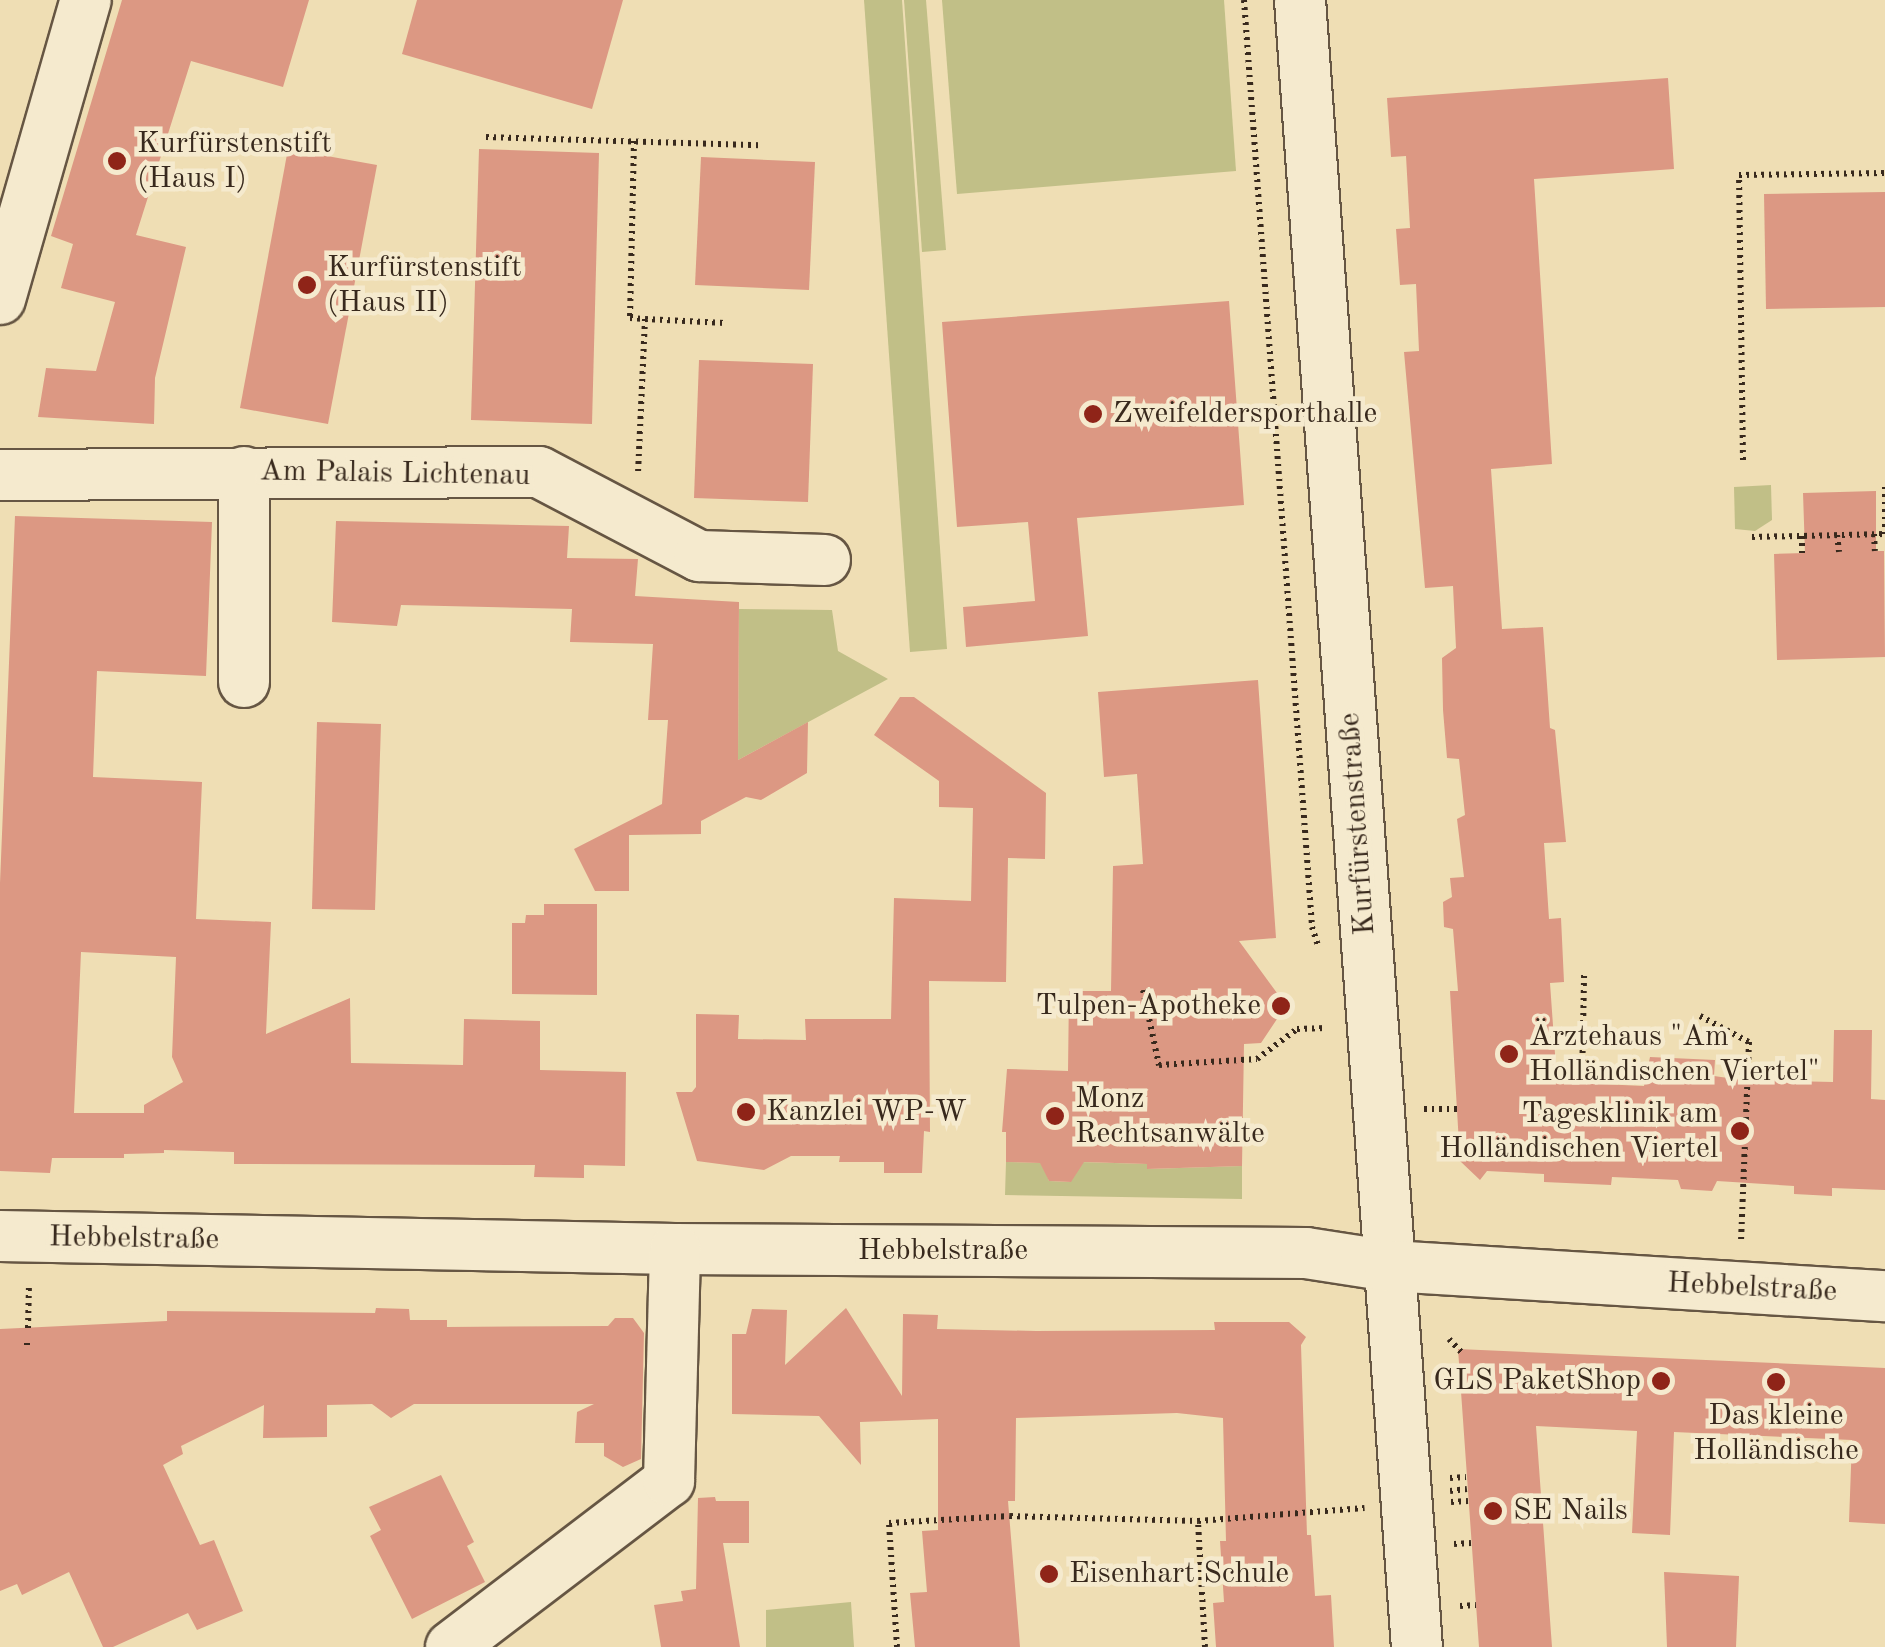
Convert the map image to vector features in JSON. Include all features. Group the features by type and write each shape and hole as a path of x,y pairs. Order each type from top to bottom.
{"street":[{"path":"0,298 86,0"},
{"name":"Kurfürstenstraße","path":"1300,0 1416,1647"},
{"name":"Am Palais Lichtenau","path":"244,472 244,682"},
{"name":"Am Palais Lichtenau","path":"0,474 538,472 699,556 826,560"},
{"name":"Hebbelstraße","path":"0,1236 675,1249 1306,1253 1390,1266 1885,1296"},
{"path":"451,1647 669,1481 675,1249"}],"path":[{"path":"1244,0 1306,835"},
{"path":"486,137 760,145"},
{"path":"634,141 630,318 726,323"},
{"path":"1743,460 1740,175 1885,173"},
{"path":"639,454 645,319"},
{"path":"1752,537 1884,534 1885,486"},
{"path":"1874,534 1875,551"},
{"path":"1838,535 1838,552"},
{"path":"1802,536 1802,553"},
{"path":"1582,1083 1584,974"},
{"path":"1143,990 1159,1064 1258,1058 1297,1029 1327,1028"},
{"path":"1700,1016 1749,1042 1739,1288"},
{"path":"1422,1109 1458,1109"},
{"path":"1449,1339 1462,1353"},
{"path":"1450,1478 1466,1477"},
{"path":"1450,1490 1467,1490"},
{"path":"1452,1502 1468,1501"},
{"path":"898,1647 889,1522 1010,1516 1198,1521 1372,1508"},
{"path":"1198,1521 1205,1647"},
{"path":"1454,1544 1471,1543"},
{"path":"1459,1606 1476,1605"}],"shaded area":[{"path":"864,0 902,0 947,649 910,652"},
{"path":"904,0 926,0 946,250 922,252"},
{"path":"942,0 1224,0 1236,171 957,194"},
{"path":"1771,485 1772,520 1755,531 1735,529 1734,487"},
{"path":"739,609 832,610 838,651 888,679 738,760"},
{"path":"1006,1162 1043,1163 1049,1181 1070,1182 1080,1162 1147,1164 1148,1169 1242,1166 1242,1199 1005,1195"},
{"path":"851,1602 854,1647 766,1647 766,1610"}],"building":[{"name":"Kurfürstenstift (Haus I)","path":"122,0 309,0 283,87 191,61 136,235 186,247 155,378 154,424 38,417 46,368 96,371 115,302 61,288 73,244 51,236"},
{"path":"417,0 623,0 592,109 402,54"},
{"path":"1668,78 1674,169 1534,179 1552,464 1491,469 1502,629 1543,627 1550,728 1555,730 1566,842 1544,843 1549,919 1561,918 1564,982 1550,983 1557,1082 1644,1086 1650,1057 1715,1060 1714,1076 1742,1080 1833,1082 1834,1030 1872,1030 1871,1099 1885,1100 1885,1190 1832,1188 1832,1196 1794,1194 1794,1186 1717,1181 1712,1191 1681,1189 1678,1180 1612,1177 1611,1185 1544,1182 1544,1174 1487,1171 1480,1180 1460,1161 1450,991 1458,991 1453,929 1444,927 1443,902 1452,897 1450,878 1464,877 1457,819 1465,815 1459,759 1447,758 1443,710 1442,658 1456,648 1453,586 1425,588 1404,352 1419,351 1416,284 1400,285 1396,229 1410,228 1406,156 1391,157 1387,98"},
{"name":"Kurfürstenstift (Haus II)","path":"288,149 377,165 328,424 240,408"},
{"path":"479,149 599,153 592,424 471,420"},
{"path":"701,157 815,162 809,290 695,285"},
{"path":"1885,192 1885,307 1766,309 1764,194"},
{"name":"Zweifeldersporthalle","path":"1229,301 1244,505 1077,518 1088,636 966,647 963,607 1035,601 1028,522 957,527 942,322"},
{"path":"699,360 813,364 808,502 694,498"},
{"path":"1876,491 1876,551 1884,551 1885,657 1777,660 1774,554 1805,553 1803,493"},
{"path":"15,516 212,522 206,676 97,671 93,777 202,782 196,919 271,922 266,1034 350,998 351,1063 463,1065 464,1019 540,1021 540,1070 626,1072 625,1166 584,1165 584,1178 534,1177 535,1165 234,1164 234,1152 164,1150 124,1154 124,1158 52,1158 50,1173 0,1171 0,883","holes":["81,952 176,957 172,1057 183,1082 144,1105 144,1113 74,1113"]},
{"path":"336,521 569,526 567,558 638,559 635,596 739,602 738,760 808,722 807,773 761,800 746,797 701,821 701,834 629,835 629,891 595,891 574,849 662,804 668,720 648,720 653,644 570,642 572,609 401,605 397,626 332,622"},
{"path":"1258,680 1276,938 1239,941 1277,993 1281,1013 1261,1043 1244,1044 1242,1166 1147,1169 1147,1164 1084,1162 1071,1182 1049,1181 1040,1163 1006,1162 1006,1132 1002,1132 1007,1069 1068,1071 1069,991 1111,991 1113,866 1143,864 1137,774 1104,777 1098,692"},
{"path":"900,697 914,697 1046,793 1045,859 1008,858 1006,982 929,981 930,1132 924,1131 922,1173 884,1173 884,1162 839,1162 840,1156 791,1156 764,1170 697,1161 676,1092 692,1092 696,1087 696,1014 739,1015 738,1039 806,1040 805,1019 891,1019 894,898 971,901 973,808 939,807 939,781 874,735"},
{"path":"317,722 381,724 375,910 312,909"},
{"path":"544,904 597,904 597,995 512,994 512,923 525,923 526,915 544,915"},
{"path":"376,1308 409,1309 410,1320 447,1320 447,1327 608,1326 615,1318 633,1318 644,1333 641,1459 623,1467 604,1456 604,1443 575,1443 577,1412 594,1404 414,1404 391,1418 372,1404 327,1405 327,1437 263,1438 264,1405 181,1446 183,1454 163,1465 200,1545 214,1540 243,1611 197,1630 188,1613 113,1647 103,1647 69,1572 22,1595 17,1584 0,1591 0,1329 167,1321 167,1311 375,1313"},
{"path":"846,1308 902,1396 903,1314 938,1315 937,1329 1215,1330 1214,1322 1289,1322 1306,1337 1301,1345 1307,1535 1311,1535 1315,1596 1331,1595 1334,1647 1216,1647 1213,1603 1224,1602 1220,1541 1226,1541 1223,1418 1177,1413 1016,1418 1015,1501 1008,1501 1020,1647 915,1647 910,1593 927,1592 922,1531 938,1530 938,1419 860,1422 861,1465 819,1416 732,1414 732,1334 746,1334 752,1309 787,1310 785,1365"},
{"path":"1458,1349 1885,1368 1885,1524 1849,1522 1852,1440 1674,1432 1670,1535 1632,1533 1637,1431 1536,1426 1552,1647 1479,1647"},
{"path":"441,1475 474,1542 467,1546 485,1582 412,1619 370,1536 381,1530 369,1507"},
{"path":"715,1497 716,1501 749,1501 749,1543 723,1543 740,1647 661,1647 654,1605 683,1601 681,1591 696,1589 698,1498"},
{"path":"1664,1572 1739,1576 1736,1647 1667,1647"}],"place":[{"name":"Kurfürstenstift (Haus I)","path":"117,161"},
{"name":"Kurfürstenstift (Haus II)","path":"307,285"},
{"name":"Zweifeldersporthalle","path":"1093,414"},
{"name":"Tulpen-Apotheke","path":"1281,1006"},
{"name":"Ärztehaus \"Am Holländischen Viertel\"","path":"1509,1054"},
{"name":"Kanzlei WP-W","path":"746,1112"},
{"name":"Monz Rechtsanwälte","path":"1055,1116"},
{"name":"Tagesklinik am Holländischen Viertel","path":"1740,1131"},
{"name":"GLS PaketShop","path":"1661,1381"},
{"name":"Das kleine Holländische","path":"1776,1382"},
{"name":"SE Nails","path":"1493,1511"},
{"name":"Eisenhart Schule","path":"1049,1574"}]}
